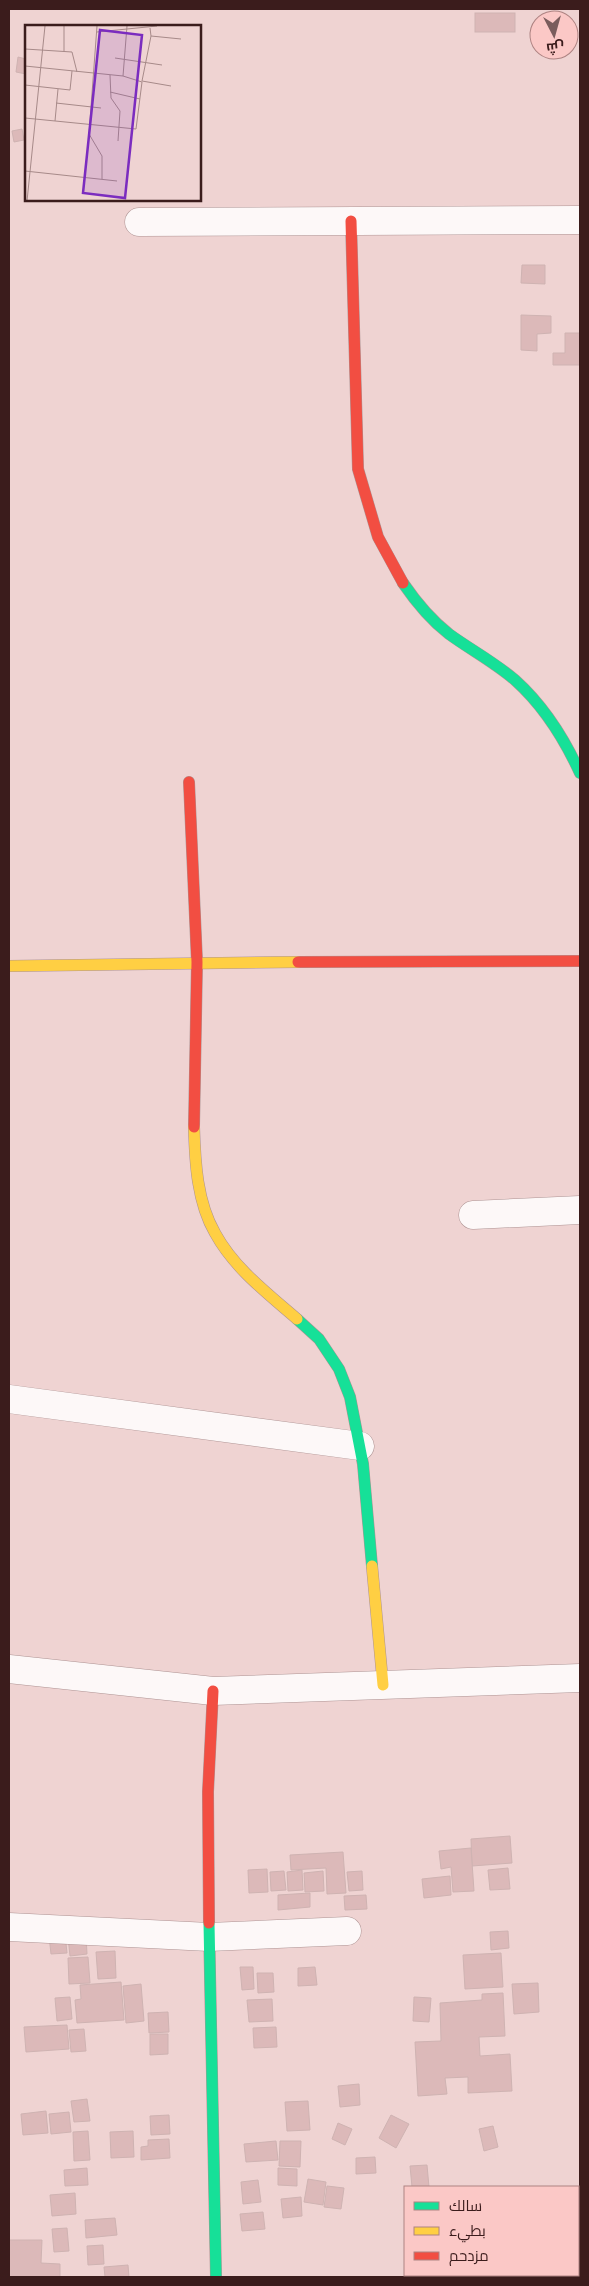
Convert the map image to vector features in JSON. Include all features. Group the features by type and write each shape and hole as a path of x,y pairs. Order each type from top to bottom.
{"street":[{"path":"139,222 580,220"},
{"path":"352,221 358,469 365,506 378,542 397,575 420,605 446,631 501,669 523,687 542,707 559,730 580,773"},
{"path":"189,782 197,962 193,1108 195,1155 202,1200 214,1232 242,1270 320,1339 339,1369 350,1397 366,1488 382,1684"},
{"path":"9,966 197,962 580,961"},
{"path":"473,1215 580,1210"},
{"path":"9,1399 360,1446"},
{"path":"9,1669 213,1691 580,1678"},
{"path":"213,1691 208,1792 216,2277"},
{"path":"9,1927 209,1937 347,1931"}],"building":[{"path":"475,13 515,13 515,32 475,32"},
{"path":"18,57 25,59 25,74 16,72"},
{"path":"22,129 24,140 14,142 12,131"},
{"path":"522,265 545,265 545,284 521,283"},
{"path":"521,315 551,316 551,333 537,334 537,351 521,350"},
{"path":"565,333 580,333 580,365 553,365 553,353 565,353"},
{"path":"510,1836 512,1863 472,1866 471,1839"},
{"path":"471,1848 474,1891 453,1892 451,1867 441,1869 439,1851"},
{"path":"343,1852 346,1893 327,1894 326,1868 291,1870 290,1855"},
{"path":"508,1868 510,1889 490,1890 488,1870"},
{"path":"267,1869 268,1892 249,1893 248,1870"},
{"path":"302,1870 303,1890 288,1891 287,1872"},
{"path":"284,1871 286,1890 271,1891 270,1872"},
{"path":"323,1871 324,1891 305,1892 304,1873"},
{"path":"362,1871 363,1890 349,1891 347,1872"},
{"path":"450,1876 451,1895 424,1898 422,1879"},
{"path":"310,1893 310,1907 278,1910 278,1895"},
{"path":"366,1895 367,1909 345,1910 344,1896"},
{"path":"508,1931 509,1948 491,1950 490,1932"},
{"path":"65,1934 67,1953 51,1954 49,1936"},
{"path":"86,1936 87,1954 70,1956 68,1937"},
{"path":"115,1951 116,1978 98,1979 96,1952"},
{"path":"501,1953 503,1987 465,1989 463,1955"},
{"path":"88,1957 90,1983 69,1984 68,1958"},
{"path":"240,1967 253,1967 254,1989 242,1990"},
{"path":"315,1967 317,1985 298,1986 298,1968"},
{"path":"257,1973 273,1973 274,1992 258,1993"},
{"path":"121,1982 124,2020 77,2023 75,2000 81,1999 80,1985"},
{"path":"538,1983 539,2012 514,2014 512,1984"},
{"path":"141,1984 144,2021 126,2023 123,1986"},
{"path":"503,1993 505,2036 479,2037 480,2056 510,2054 512,2091 468,2093 468,2077 445,2078 447,2094 418,2096 415,2042 441,2041 440,2003 482,2000 482,1994"},
{"path":"70,1997 72,2019 57,2021 55,1998"},
{"path":"414,1997 431,1998 429,2022 413,2021"},
{"path":"272,1999 273,2021 249,2022 247,2000"},
{"path":"168,2012 169,2032 149,2033 148,2013"},
{"path":"67,2025 69,2049 26,2052 24,2027"},
{"path":"276,2027 277,2047 254,2048 253,2028"},
{"path":"84,2029 86,2051 71,2052 69,2030"},
{"path":"150,2034 168,2034 168,2054 150,2055"},
{"path":"359,2084 360,2105 340,2107 338,2086"},
{"path":"87,2099 90,2121 74,2122 71,2101"},
{"path":"308,2101 310,2130 287,2131 285,2102"},
{"path":"46,2111 48,2133 23,2135 21,2114"},
{"path":"69,2112 71,2132 51,2134 49,2114"},
{"path":"169,2115 170,2134 151,2135 150,2116"},
{"path":"391,2115 409,2124 396,2148 379,2138"},
{"path":"338,2123 352,2129 345,2145 332,2139"},
{"path":"493,2126 498,2147 484,2151 479,2129"},
{"path":"88,2131 90,2160 74,2161 73,2132"},
{"path":"133,2131 134,2157 111,2158 110,2132"},
{"path":"169,2139 170,2158 141,2160 141,2147 148,2146 148,2140"},
{"path":"276,2141 278,2160 246,2162 244,2144"},
{"path":"280,2141 301,2141 300,2167 279,2166"},
{"path":"375,2157 376,2173 356,2174 356,2158"},
{"path":"427,2165 429,2186 412,2186 410,2166"},
{"path":"87,2168 88,2185 65,2186 64,2170"},
{"path":"278,2168 297,2169 297,2186 278,2185"},
{"path":"308,2179 326,2182 323,2205 304,2202"},
{"path":"258,2180 261,2202 243,2204 241,2182"},
{"path":"327,2186 344,2188 341,2209 324,2207"},
{"path":"75,2193 76,2214 52,2216 50,2195"},
{"path":"301,2197 302,2216 283,2218 281,2199"},
{"path":"263,2212 265,2229 242,2231 240,2214"},
{"path":"115,2218 117,2235 86,2238 85,2220"},
{"path":"67,2228 69,2251 54,2252 52,2229"},
{"path":"9,2240 42,2240 41,2263 60,2264 60,2277 9,2277"},
{"path":"103,2245 104,2264 88,2265 87,2246"},
{"path":"128,2265 129,2277 105,2277 104,2267"}],"traffic: fast":[{"path":"403,583 442,629 499,667 525,690 552,723 580,773"},
{"path":"297,1319 319,1339 339,1369 350,1397 363,1464 372,1566"},
{"path":"209,1923 216,2277"}],"traffic: slow":[{"path":"9,966 298,962"},
{"path":"194,1127 198,1182 204,1208 215,1233 241,1269 297,1319"},
{"path":"372,1566 383,1685"}],"traffic: jam":[{"path":"351,221 358,469 378,537 403,583"},
{"path":"189,782 197,962 194,1127"},
{"path":"298,962 580,961"},
{"path":"209,1923 208,1792 213,1691"}]}
